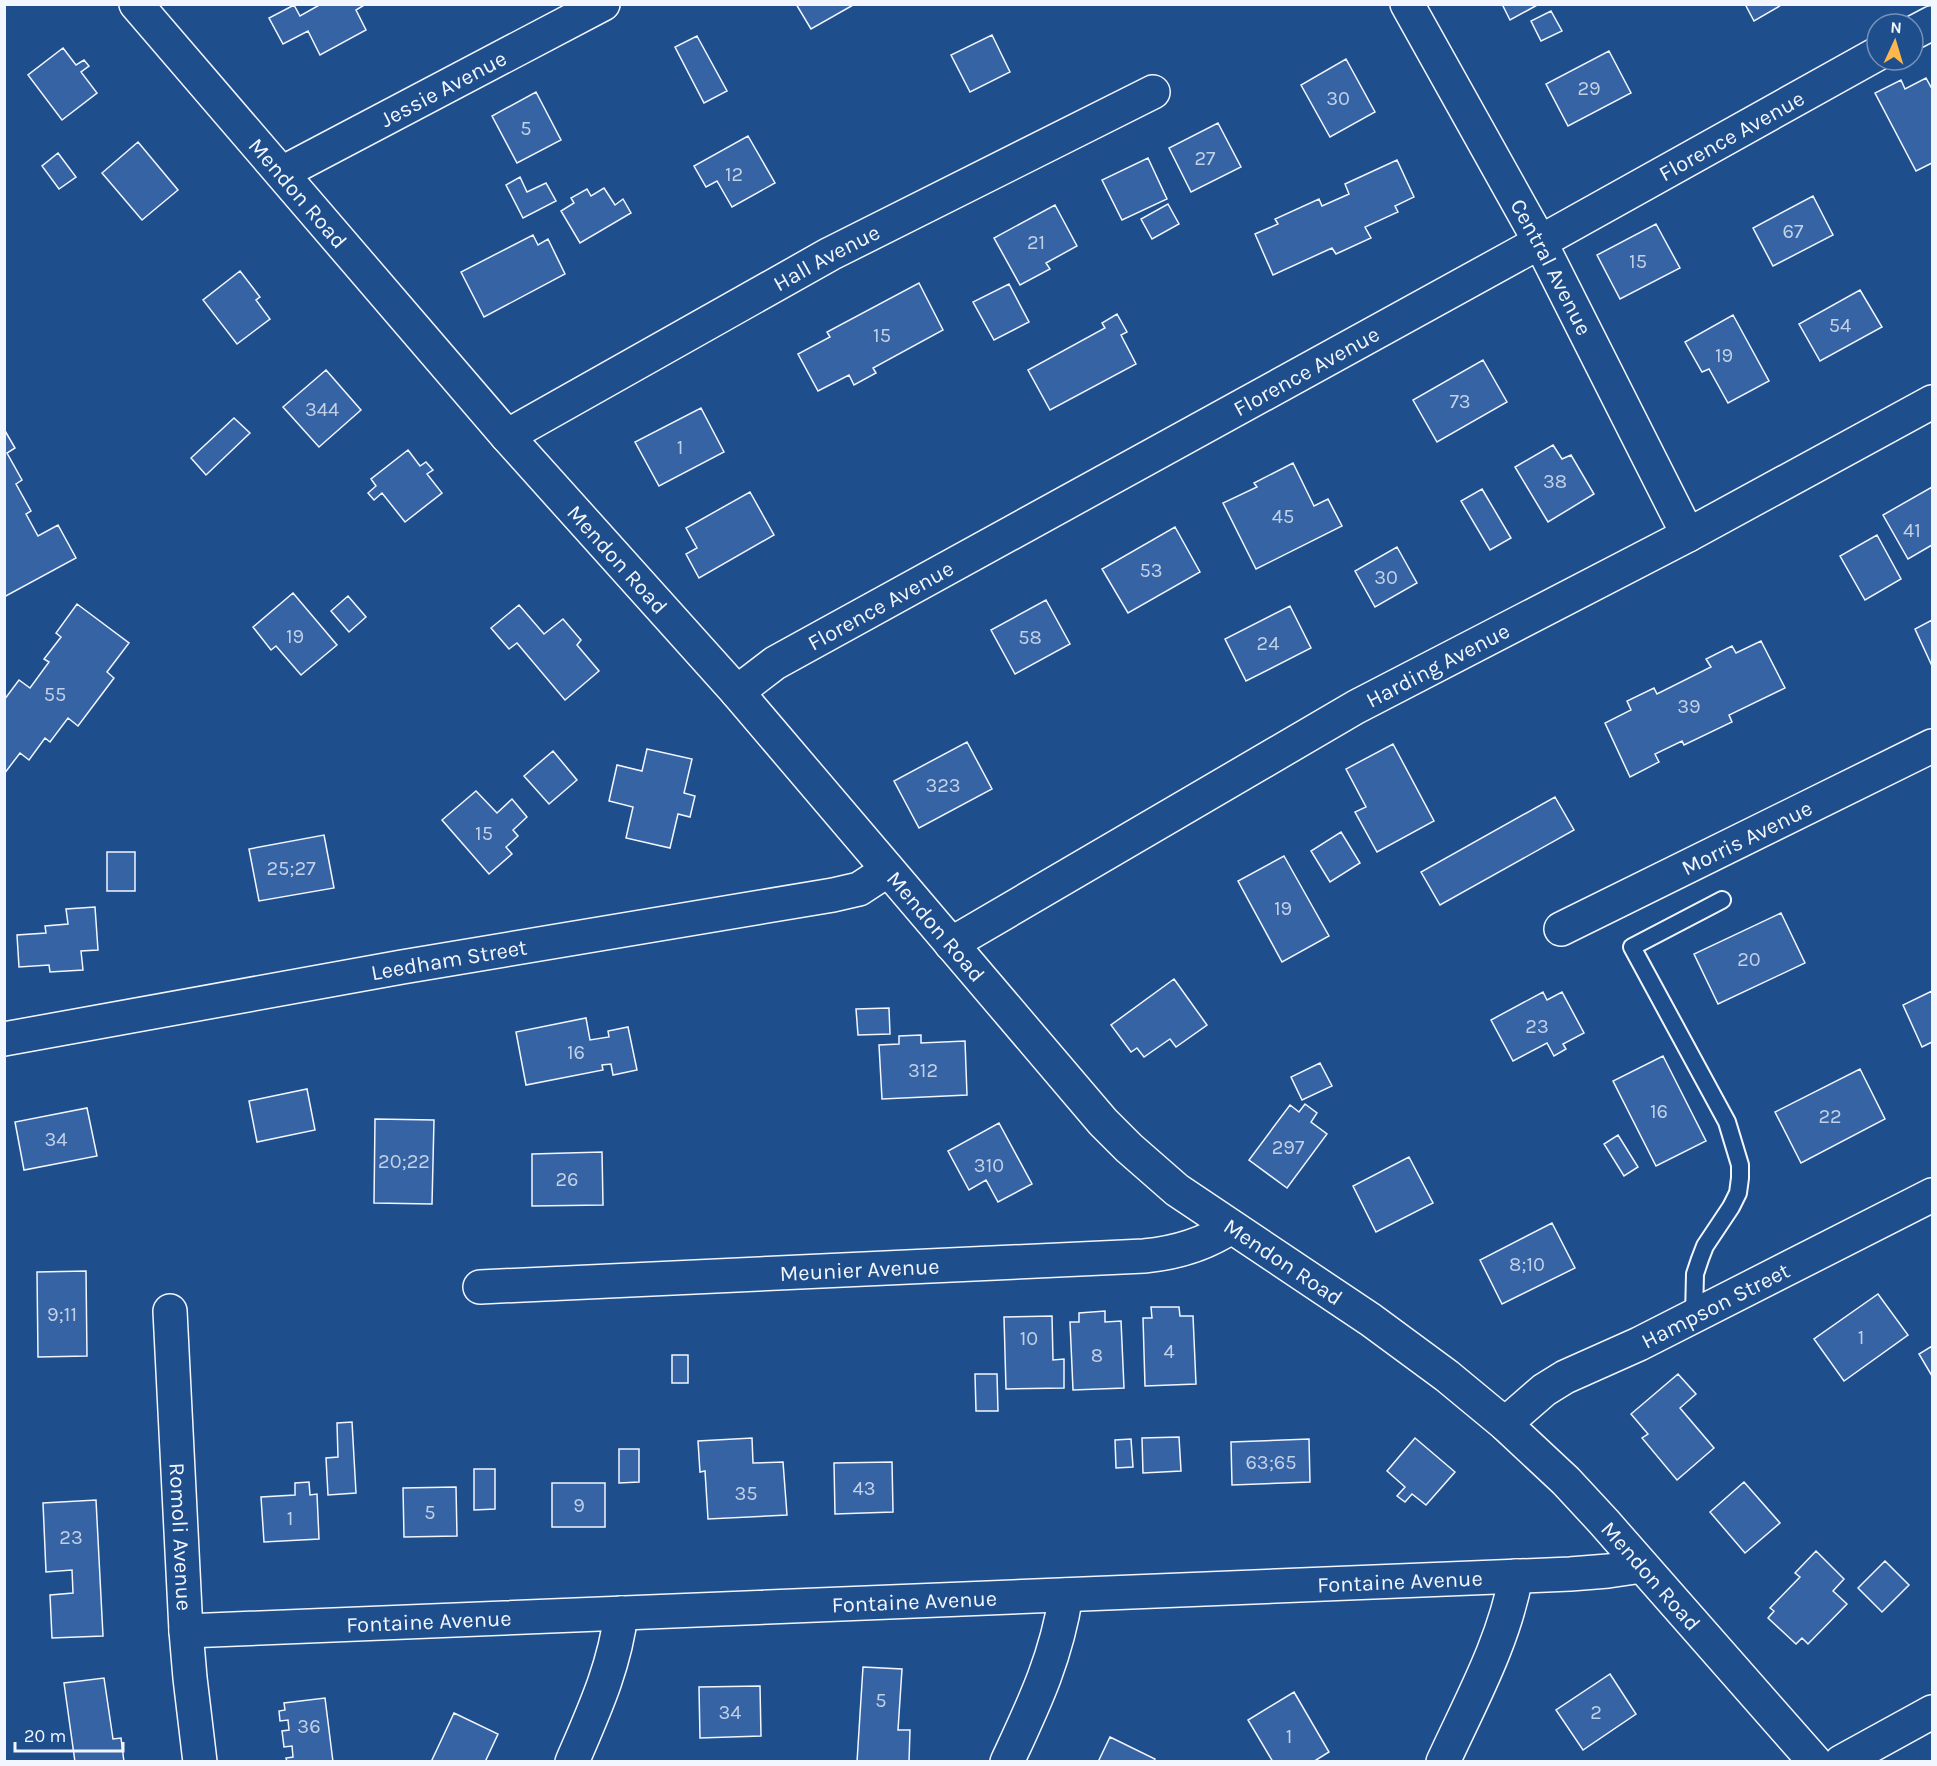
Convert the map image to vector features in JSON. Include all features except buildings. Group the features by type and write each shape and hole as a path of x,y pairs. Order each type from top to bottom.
{"street":[{"name":"Mendon Road","path":"136,4 507,436 737,692 1103,1122 1170,1185 1371,1320 1447,1376 1505,1424 1566,1481 1815,1761"},
{"name":"Jessie Avenue","path":"282,173 603,4"},
{"name":"Central Avenue","path":"1407,4 1540,242 1688,535"},
{"name":"Florence Avenue","path":"737,692 775,663 1865,61"},
{"name":"Hall Avenue","path":"507,436 830,254 1153,92"},
{"name":"Harding Avenue","path":"951,944 1356,707 1688,535 1932,402"},
{"name":"Morris Avenue","path":"1561,929 1932,746"},
{"name":"Leedham Street","path":"4,1039 402,967 833,895 859,889 888,870"},
{"name":"Hampson Street","path":"1505,1424 1555,1383 1694,1316 1932,1195"},
{"name":"Meunier Avenue","path":"480,1287 1144,1256 1191,1248 1231,1227"},
{"name":"Romoli Avenue","path":"170,1311 186,1631 200,1761"},
{"name":"Fontaine Avenue","path":"186,1631 1516,1576 1598,1572 1642,1566"},
{"path":"1443,1761 1497,1645 1509,1610 1516,1576"},
{"path":"1007,1761 1051,1661 1060,1631 1066,1595"},
{"path":"572,1761 606,1681 615,1651 621,1613"},
{"path":"1842,1761 1932,1712"}],"lane":[{"path":"1694,1316 1695,1274 1705,1246 1731,1207 1738,1192 1740,1165 1727,1122 1632,947 1722,900"}]}
